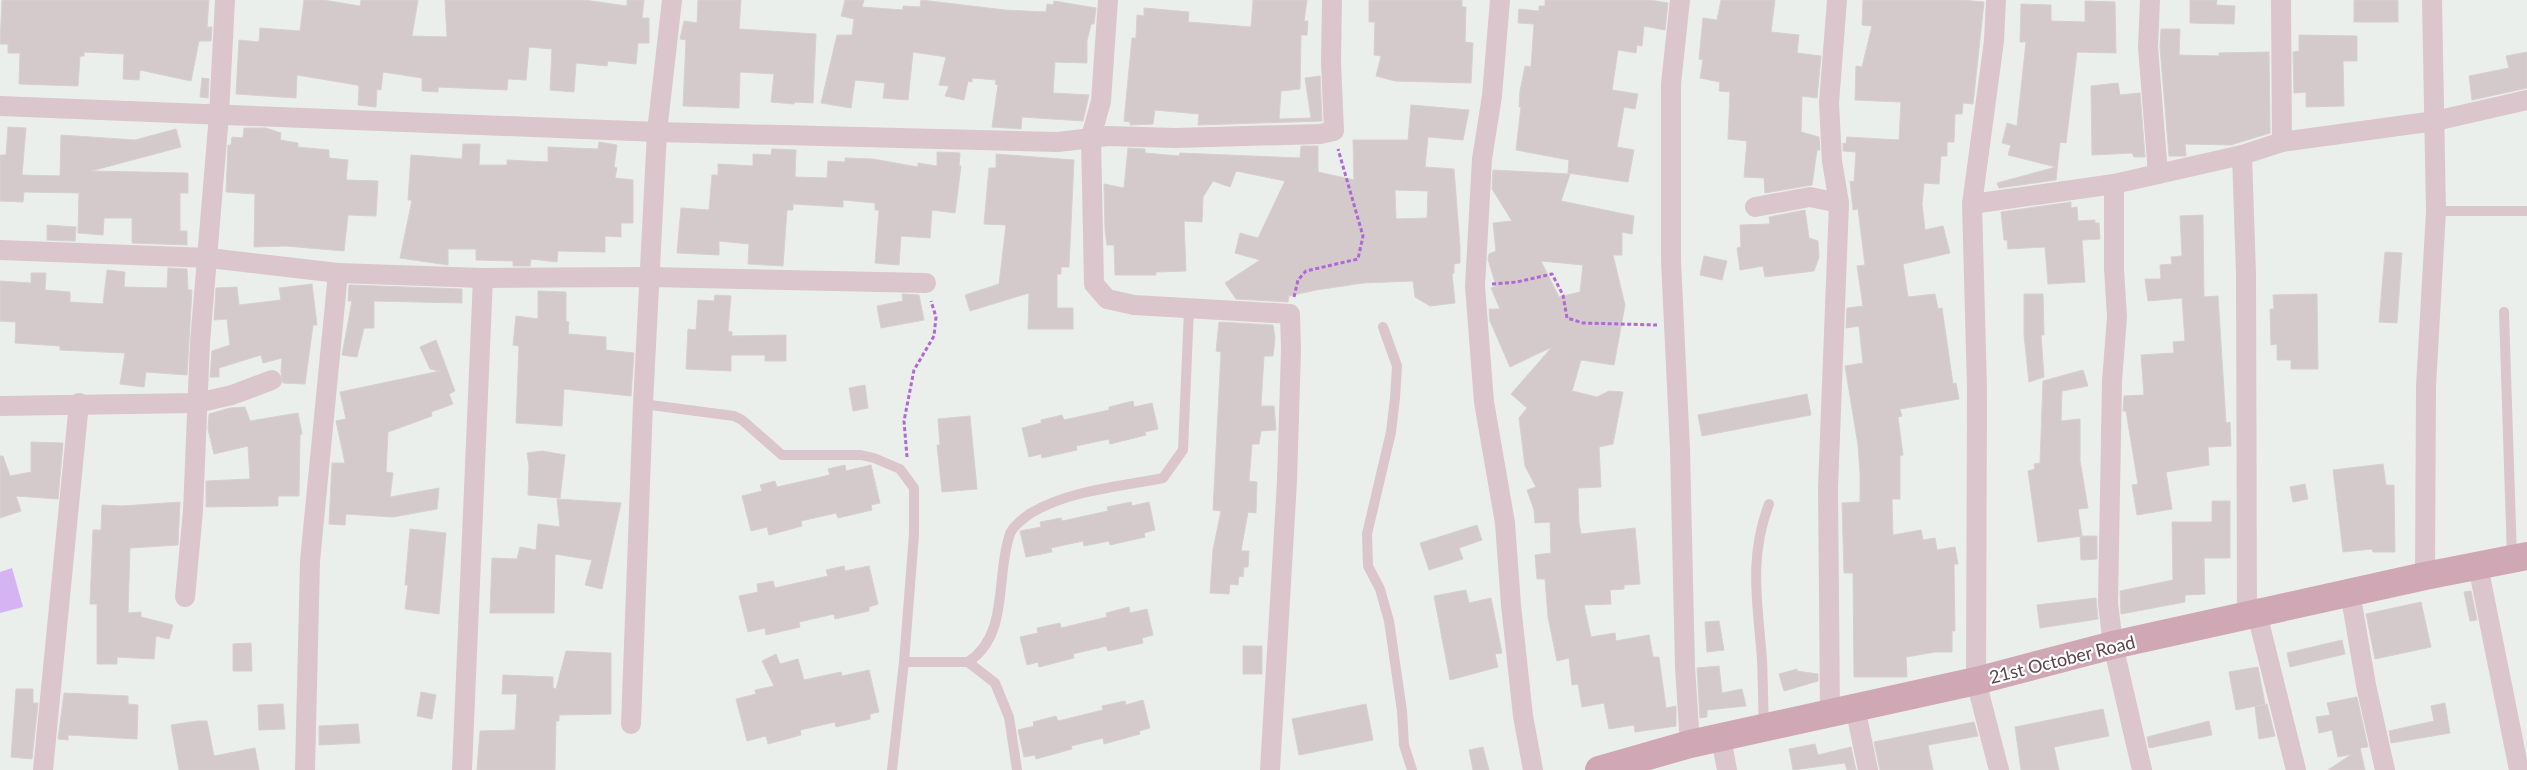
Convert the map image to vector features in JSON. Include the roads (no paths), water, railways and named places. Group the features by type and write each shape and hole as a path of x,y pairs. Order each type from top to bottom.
{"main road":[{"name":"21st October Road","path":"1599,770 1690,744 1976,680 2113,645 2350,592 2520,557"}],"street":[{"path":"185,597 192,511 200,342 209,258 225,0"},
{"path":"631,724 643,404 657,132 672,0"},
{"path":"1108,0 1101,101 1091,137 1094,284 1101,294 1117,302 1134,305 1290,314 1292,350 1287,481 1270,770"},
{"path":"0,106 657,132 1058,142 1091,137 1134,135 1175,138 1334,131 1331,62 1332,0"},
{"path":"1500,0 1492,96 1482,159 1475,286 1484,402 1505,523 1522,706 1534,770"},
{"path":"1680,0 1672,84 1673,326 1680,449 1685,667 1690,744"},
{"path":"1837,0 1829,103 1832,161 1839,203 1828,488 1842,709 1868,770"},
{"path":"1996,0 1994,41 1972,204 1977,388 1976,680 1999,770"},
{"path":"2150,0 2148,47 2158,174"},
{"path":"2281,0 2282,142"},
{"path":"2425,576 2426,386 2436,211 2432,0"},
{"path":"1972,204 2114,184 2242,155 2282,142 2435,121 2527,100"},
{"path":"2242,155 2252,615 2296,770"},
{"path":"2114,184 2114,270 2117,317 2112,381 2108,604 2113,645 2142,770"},
{"path":"1755,207 1810,197 1839,203"},
{"path":"0,250 209,258 338,272 483,278 651,277 926,284"},
{"path":"305,770 310,560 338,272"},
{"path":"462,770 483,278"},
{"path":"0,406 79,403 197,403 232,395 272,380"},
{"path":"43,770 79,403"},
{"path":"2478,566 2519,770"},
{"path":"2350,592 2366,685 2385,770"},
{"path":"1721,738 1726,770"}],"lane":[{"path":"2436,211 2527,211"},
{"path":"904,662 968,662 980,655 993,633 1010,532 1030,514 1070,496 1163,478 1183,450 1189,308"},
{"path":"2504,312 2520,557"},
{"path":"1383,327 1397,366 1395,398 1391,432 1367,534 1368,566 1380,590 1389,621 1402,711 1404,746 1412,770"},
{"path":"643,404 734,416 742,420 782,455 861,455 900,469 908,478 915,495 914,534 904,662 892,770"},
{"path":"1764,727 1762,660 1756,609 1755,567 1763,518 1769,504"},
{"path":"968,662 995,683 1009,717 1017,770"}]}
